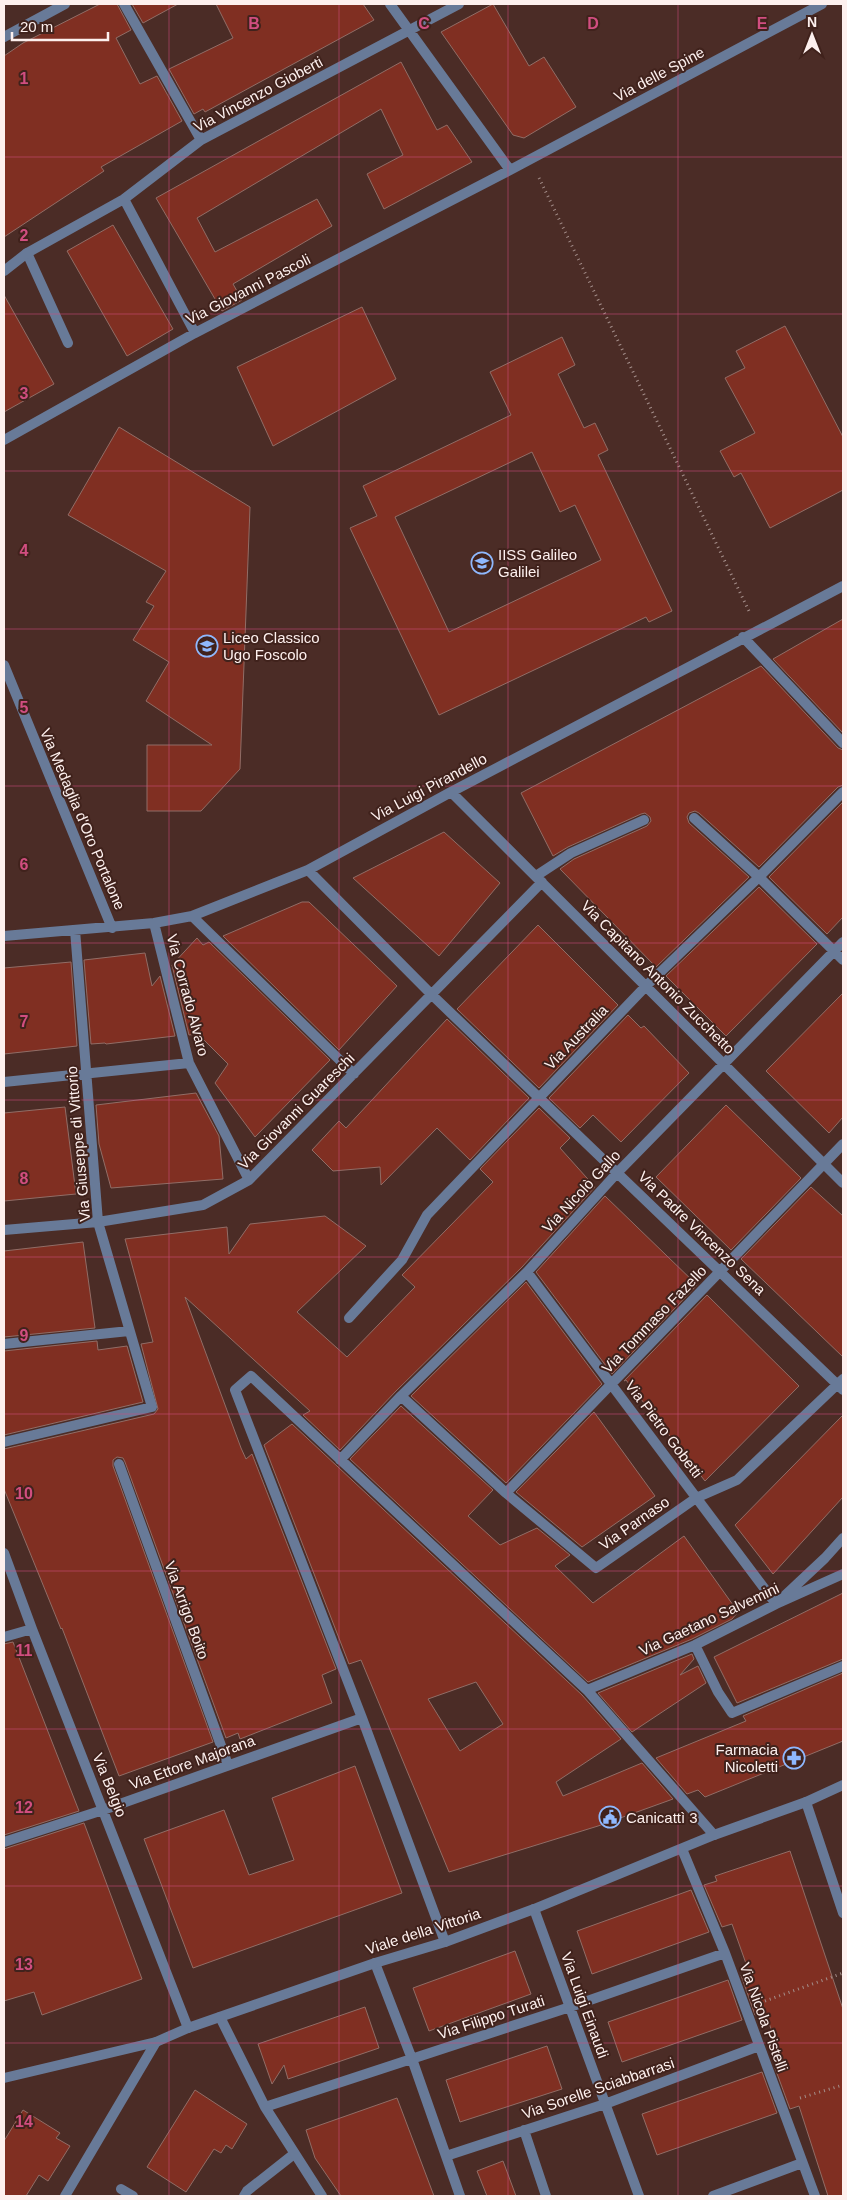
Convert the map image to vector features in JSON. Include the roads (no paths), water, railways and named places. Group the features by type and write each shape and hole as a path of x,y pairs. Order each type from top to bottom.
{"street":[{"path":"4,37 65,4"},
{"path":"124,4 201,140"},
{"path":"390,4 408,32 510,170"},
{"name":"Via Vincenzo Gioberti","path":"4,271 27,253 124,199 201,140 459,4"},
{"name":"Via delle Spine","path":"510,170 822,4"},
{"name":"Via Giovanni Pascoli","path":"4,440 195,333 510,170"},
{"path":"124,199 195,333"},
{"path":"27,253 68,343"},
{"name":"Via Luigi Pirandello","path":"4,936 154,924 192,916 308,870 451,792 843,586"},
{"path":"743,637 843,743"},
{"name":"Via Medaglia d'Oro Portalone","path":"4,666 112,928"},
{"name":"Via Capitano Antonio Zucchetto","path":"451,792 843,1183"},
{"name":"Via Australia","path":"349,1318 402,1260 427,1215 646,986 759,877 843,792"},
{"path":"694,818 759,877 843,960"},
{"name":"Via Giovanni Guareschi","path":"4,1230 98,1222 203,1205 249,1180 354,1074 539,879 571,853 644,820"},
{"name":"Via Padre Vincenzo Sena","path":"308,870 431,994 720,1272 841,1385"},
{"path":"192,916 354,1074"},
{"name":"Via Corrado Alvaro","path":"154,924 189,1063 249,1180"},
{"name":"Via Giuseppe di Vittorio","path":"4,1442 152,1407 98,1222 75,930"},
{"name":"Via Nicolò Gallo","path":"340,1460 401,1396 527,1272 618,1173 843,942"},
{"path":"4,1082 189,1063"},
{"name":"Via Tommaso Fazello","path":"506,1493 843,1144"},
{"name":"Via Pietro Gobetti","path":"527,1272 776,1604"},
{"path":"4,1344 129,1331"},
{"path":"445,1942 362,1718 235,1390 251,1376 587,1690 714,1835"},
{"name":"Via Parnaso","path":"401,1396 506,1493 596,1568 696,1498 737,1480 841,1385"},
{"name":"Via Arrigo Boito","path":"119,1464 228,1765"},
{"path":"776,1604 825,1558 843,1538"},
{"name":"Via Belgio","path":"4,1553 188,2028"},
{"name":"Via Gaetano Salvemini","path":"587,1690 695,1645 776,1604 843,1574"},
{"path":"4,1637 32,1629"},
{"path":"695,1645 718,1692 732,1713 843,1666"},
{"name":"Via Ettore Majorana","path":"4,1842 104,1810 362,1718"},
{"name":"Viale della Vittoria","path":"4,2078 156,2042 188,2028 375,1963 445,1942 534,1909 714,1835 806,1802 843,1785"},
{"path":"806,1802 843,1913"},
{"name":"Via Nicola Pistelli","path":"682,1849 725,1953 815,2196"},
{"name":"Via Luigi Einaudi","path":"534,1909 639,2196"},
{"name":"Via Filippo Turati","path":"265,2107 570,2007 725,1953"},
{"path":"375,1963 412,2059 460,2196"},
{"path":"220,2017 265,2107 322,2196"},
{"path":"65,2196 156,2042"},
{"name":"Via Sorelle Sciabbarrasi","path":"446,2156 605,2104 759,2046"},
{"path":"524,2130 546,2196"},
{"path":"244,2196 247,2191 294,2154"},
{"path":"713,2196 802,2163"},
{"path":"121,2189 133,2196"}],"place":[{"name":"IISS Galileo Galilei","path":"482,563"},
{"name":"Liceo Classico Ugo Foscolo","path":"207,646"},
{"name":"Farmacia Nicoletti","path":"794,1758"},
{"name":"Canicattì 3","path":"610,1817"}]}
